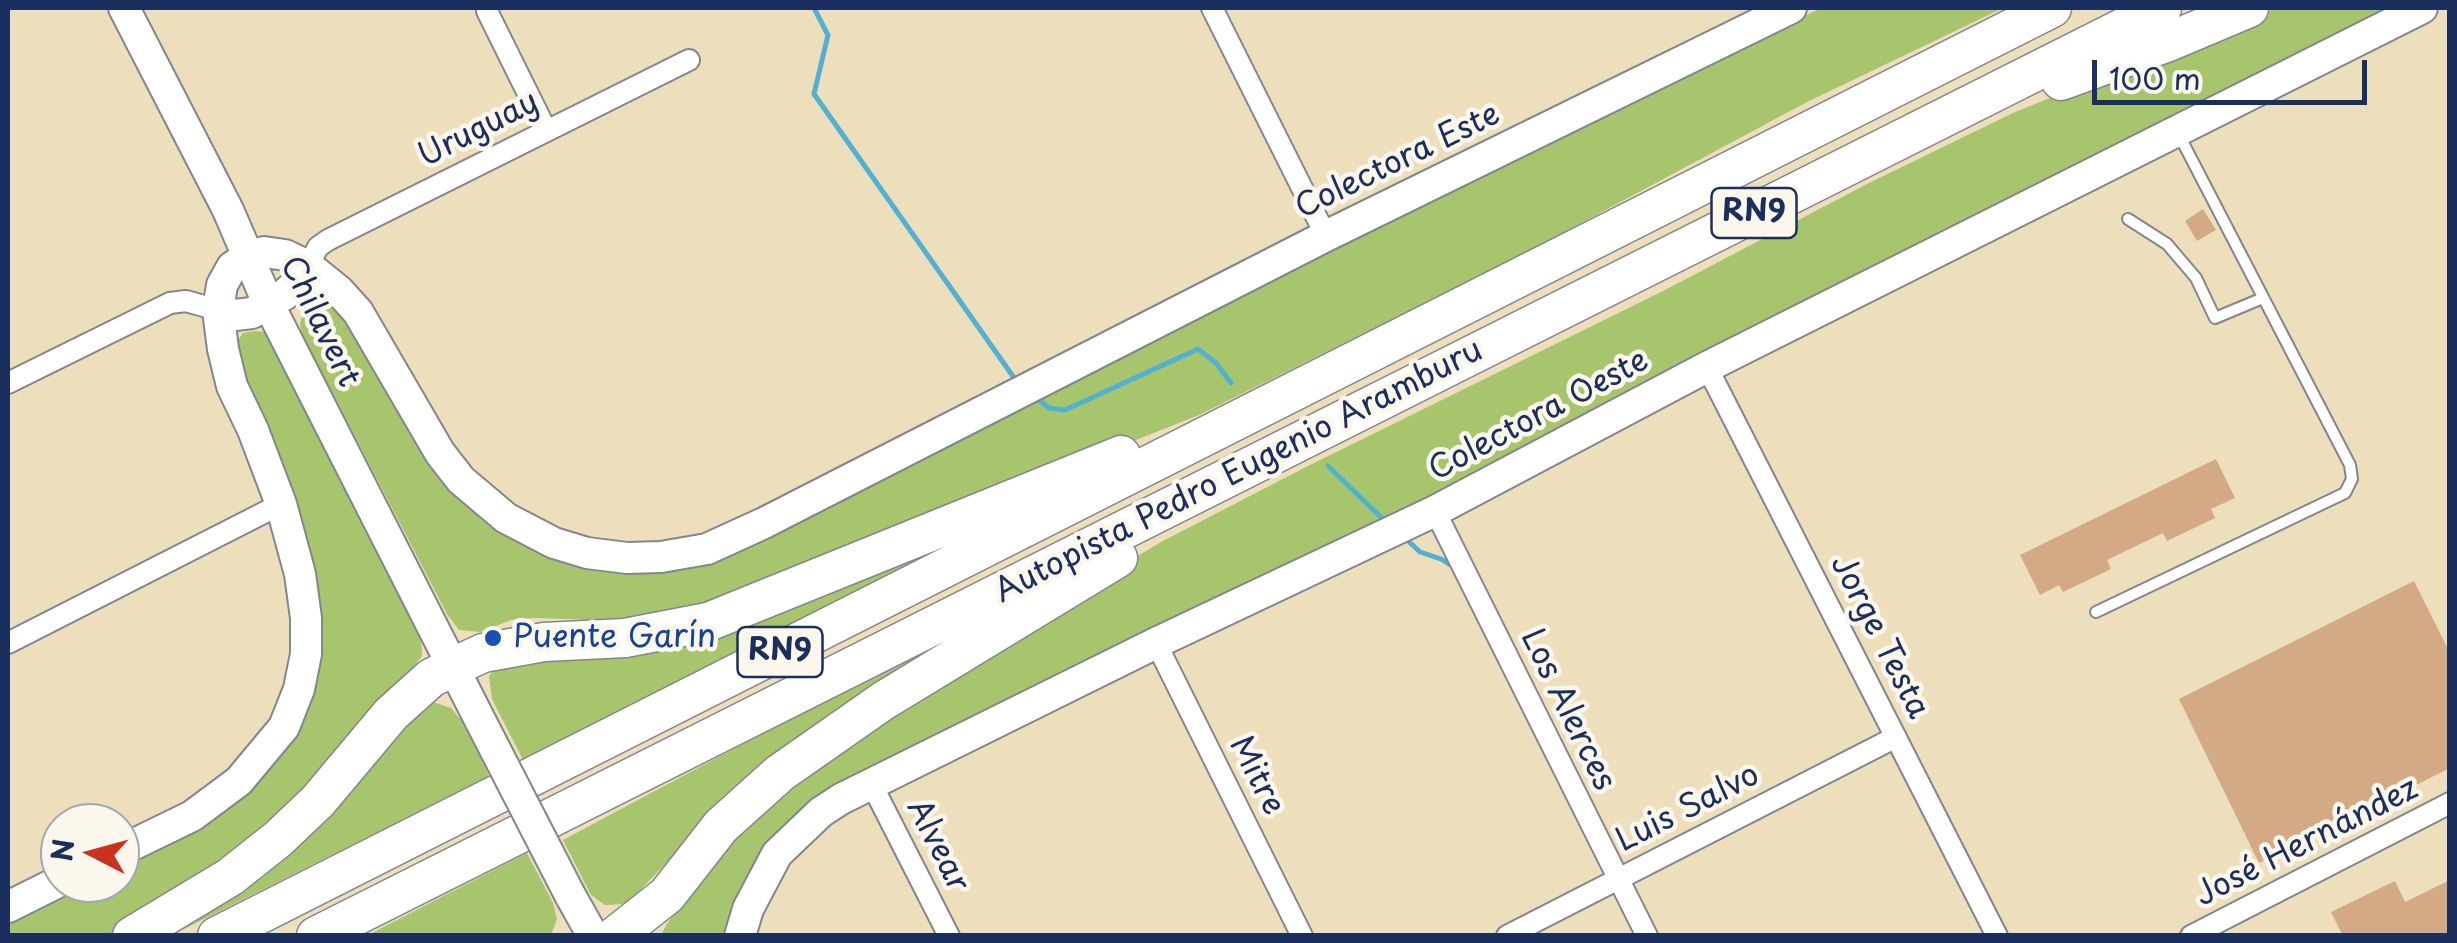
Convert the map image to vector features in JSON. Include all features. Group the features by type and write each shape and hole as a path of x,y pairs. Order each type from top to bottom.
{"highway":[{"path":"1918,75 2036,8"},
{"name":"Autopista Pedro Eugenio Aramburu","path":"218,936 2052,8"},
{"name":"Autopista Pedro Eugenio Aramburu","path":"316,936 2162,8"},
{"path":"1724,229 2036,90 2249,8"},
{"path":"132,936 230,878 278,840 318,801 391,714 431,678 455,666 483,654 544,642 625,638 708,622 1342,368"},
{"path":"615,936 667,895 700,850 745,803 831,736 1347,418"}],"street":[{"name":"Chilavert","path":"124,8 228,210 268,303 455,666"},
{"path":"1212,8 1326,236"},
{"name":"Colectora Este","path":"308,266 358,312 440,453 462,480 506,518 588,553 644,557 708,548 1326,236 1791,8"},
{"name":"Colectora Oeste","path":"740,936 777,854 821,812 871,783 1156,642 1424,517 1706,367 2422,8"},
{"path":"487,11 546,130"},
{"name":"Uruguay","path":"308,266 318,247 328,240 689,60"},
{"path":"8,383 170,303 186,301 218,310 235,316 252,313 298,282 308,266 286,255 264,252 248,256 232,267 222,285 218,310 232,386 281,504 300,574 306,654 298,688 284,727 239,781 192,816 140,842"},
{"name":"Jorge Testa","path":"1706,367 1997,936"},
{"path":"8,643 281,504"},
{"name":"Los Alerces","path":"1424,517 1646,936"},
{"name":"Mitre","path":"1156,642 1302,936"},
{"path":"455,666 593,936"},
{"name":"Luis Salvo","path":"1507,936 1896,736"},
{"name":"Alvear","path":"871,783 949,936"},
{"name":"José Hernández","path":"2191,936 2450,803"},
{"path":"8,907 40,891"}],"lane":[{"path":"2096,612 2345,493 2352,479 2350,465 2176,130"},
{"path":"2128,220 2166,244 2186,266 2215,318 2263,298"}],"green space":[{"path":"1821,8 2003,8 1807,102 1514,259 1199,415 678,613 596,620 511,620 480,632 459,630 447,614 302,334 304,310 325,300 335,305 418,446 451,491 498,530 538,552 584,567 654,570 1228,299"},
{"path":"2270,8 2402,8 1682,362 764,855 733,904 725,935 660,936 703,857 882,710 1161,542 2013,113"},
{"path":"266,332 274,340 421,640 422,656 371,707 320,776 226,865 112,935 8,936 8,920 41,903 140,903 140,851 228,804 313,664 242,390 236,343 243,333"},
{"path":"984,531 523,760 492,699 489,676 496,668"},
{"path":"1039,596 690,838 627,904 605,905 591,895 563,840 773,728"},
{"path":"433,702 451,708 466,726 489,776 172,935 149,936 420,707"},
{"path":"527,853 553,903 557,919 551,935 368,935"}],"building":[{"path":"2203,209 2216,230 2197,241 2185,221"},
{"path":"2216,459 2235,498 2211,509 2215,518 2167,541 2163,533 2107,560 2111,569 2063,592 2059,585 2040,595 2020,555"},
{"path":"2414,581 2450,653 2450,768 2259,863 2179,699"},
{"path":"2450,880 2450,936 2343,936 2331,912 2395,881 2405,902"}],"waterway":[{"path":"814,8 828,35 814,94 1017,382"},
{"path":"1033,395 1049,408 1065,410 1198,349 1216,363 1231,383"},
{"path":"1328,466 1387,523"},
{"path":"1403,536 1420,552 1452,566"}],"place":[{"name":"Puente Garín","path":"493,638"}]}
